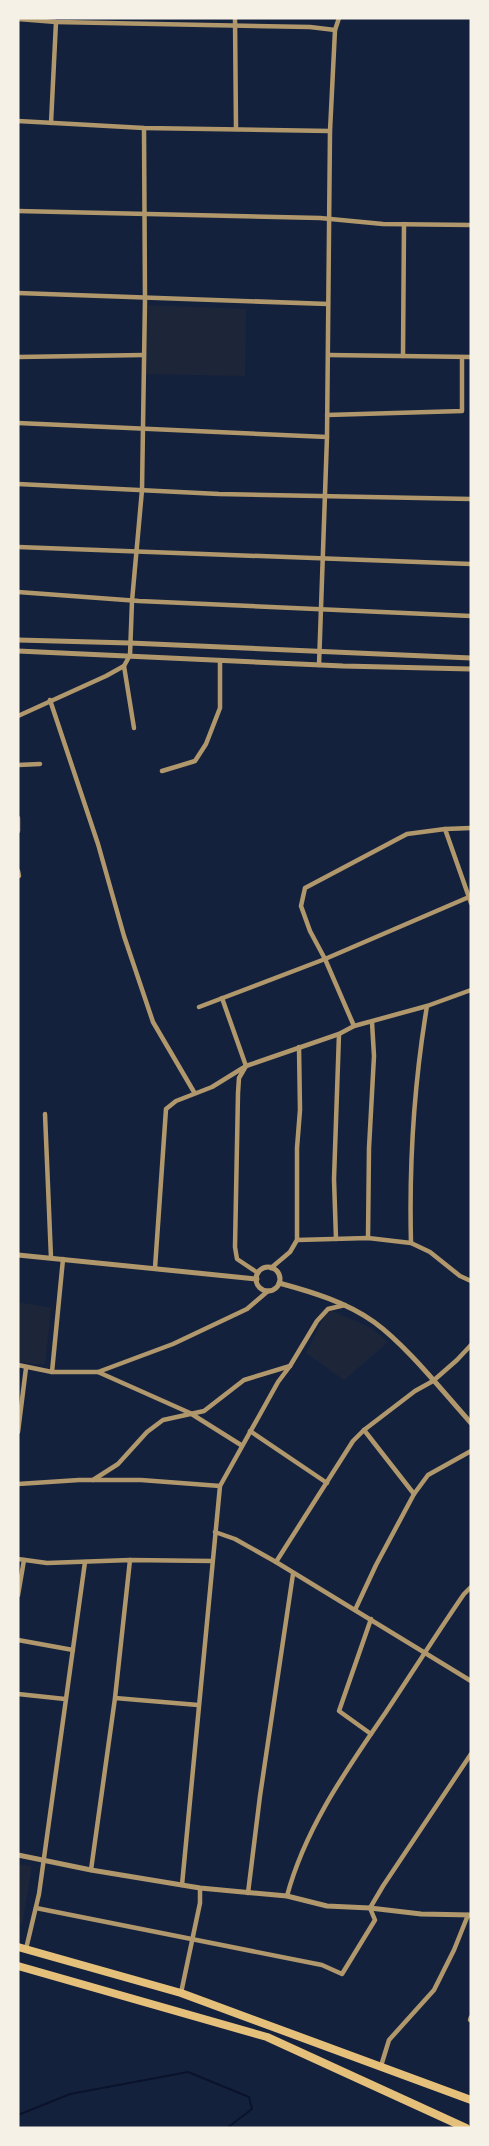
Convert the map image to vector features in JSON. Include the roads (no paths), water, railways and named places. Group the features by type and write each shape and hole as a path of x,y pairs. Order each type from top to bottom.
{"highway":[{"path":"22,1948 181,1993 471,2100"},
{"path":"18,1966 267,2037 462,2127"}],"street":[{"path":"235,18 236,129"},
{"path":"319,664 329,355 330,130 335,30 339,18"},
{"path":"18,19 56,22 156,21 335,30"},
{"path":"51,123 56,22"},
{"path":"18,121 144,128 330,130"},
{"path":"18,716 124,666 130,655 132,601 142,490 144,428 146,215 144,128"},
{"path":"18,211 471,225"},
{"path":"403,356 404,224"},
{"path":"18,293 328,304"},
{"path":"18,357 144,355"},
{"path":"329,355 471,357"},
{"path":"327,415 462,411 462,357"},
{"path":"18,423 327,437"},
{"path":"18,484 325,497 471,499"},
{"path":"18,547 471,564"},
{"path":"18,592 132,601 471,616"},
{"path":"18,640 471,658"},
{"path":"18,651 471,669"},
{"path":"162,771 195,761 206,744 220,708 220,660"},
{"path":"124,666 134,728"},
{"path":"50,700 98,844 124,936 153,1022 194,1092"},
{"path":"18,765 40,764"},
{"path":"18,818 18,831"},
{"path":"354,1026 325,959 310,931 301,906 305,888 407,834 471,828"},
{"path":"199,1007 470,900 445,829"},
{"path":"18,871 19,876"},
{"path":"155,1268 166,1109 194,1092 212,1087 246,1066 339,1034 354,1026 427,1006 470,991"},
{"path":"222,998 246,1066 239,1078 238,1093 235,1247 237,1259 257,1276 261,1288 268,1291"},
{"path":"411,1243 413,1119 427,1006"},
{"path":"368,1238 369,1148 374,1056 372,1022"},
{"path":"336,1239 334,1179 339,1034"},
{"path":"18,1255 257,1276 264,1269 271,1268 290,1252 297,1240 299,1047"},
{"path":"45,1114 51,1258"},
{"path":"297,1240 368,1238 411,1243 430,1252 460,1276 471,1281"},
{"path":"52,1372 63,1259"},
{"path":"18,1365 52,1372 98,1372 173,1344 248,1309 268,1291 275,1289 279,1283 279,1276 271,1268"},
{"path":"279,1283 345,1305 374,1322 395,1340 471,1423"},
{"path":"182,1885 220,1486 241,1445 317,1320 328,1309 345,1305"},
{"path":"276,1562 353,1441 416,1391 433,1381 471,1345"},
{"path":"93,1480 118,1464 147,1432 163,1420 204,1411 244,1380 290,1366"},
{"path":"18,1432 26,1368"},
{"path":"98,1372 190,1413 241,1445"},
{"path":"364,1430 414,1494"},
{"path":"250,1431 327,1483"},
{"path":"355,1610 414,1494 428,1475 471,1451"},
{"path":"18,1484 141,1480 220,1486"},
{"path":"215,1532 235,1539 276,1562 471,1681"},
{"path":"18,1595 21,1560 47,1563 130,1560 212,1561"},
{"path":"91,1870 115,1698 130,1560"},
{"path":"22,1948 36,1908 85,1562"},
{"path":"248,1893 293,1574"},
{"path":"287,1896 314,1827 353,1759 424,1651 471,1587"},
{"path":"371,1619 339,1711 371,1734"},
{"path":"18,1640 73,1650"},
{"path":"18,1694 65,1699"},
{"path":"115,1698 198,1705"},
{"path":"370,1908 382,1886 471,1754"},
{"path":"18,1855 200,1888 287,1896 327,1906 421,1914 469,1915 434,1990 389,2040 381,2066"},
{"path":"181,1993 200,1903 200,1888"},
{"path":"36,1908 322,1965 342,1974 375,1920 370,1908"}],"waterway":[{"path":"18,2115 70,2094 188,2072 249,2097 252,2109 227,2128"}]}
